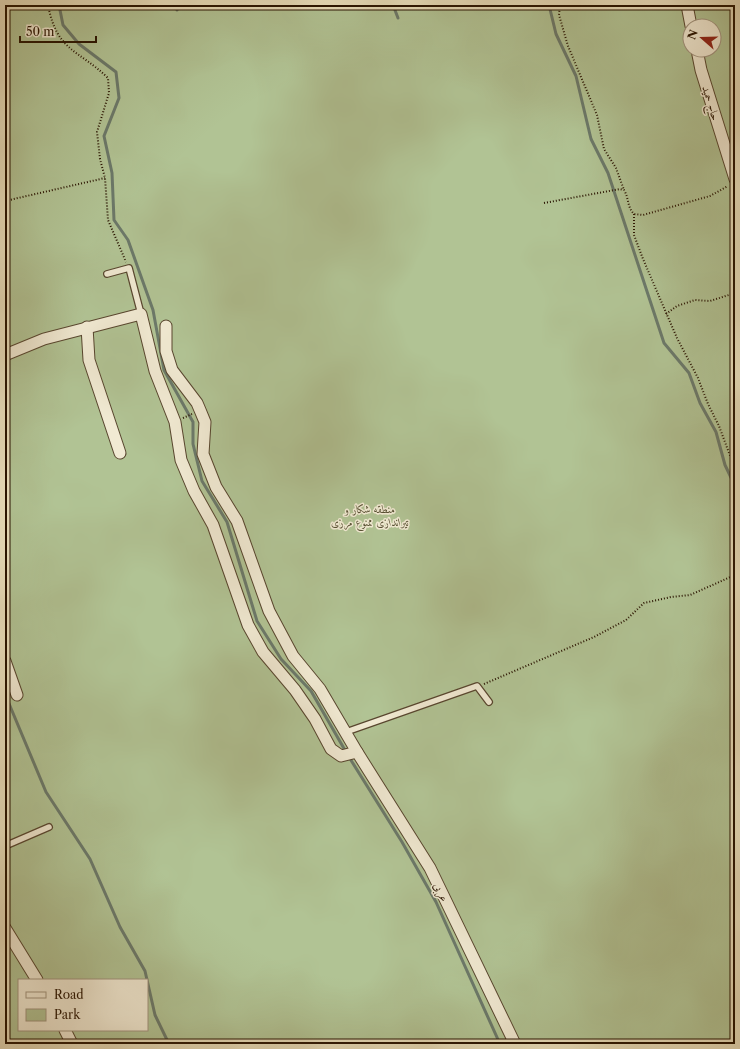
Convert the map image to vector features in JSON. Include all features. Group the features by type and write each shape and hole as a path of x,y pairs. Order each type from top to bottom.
{"street":[{"path":"687,5 689,18"},
{"name":"حاج حمید","path":"698,58 732,182"},
{"path":"5,355 44,339 141,314 156,372 175,422 181,460 194,492 213,525 248,625 263,652 295,690 315,719 331,749 350,754 346,732 320,688 293,656 269,611 237,521 216,487 203,454 205,422 197,403 172,370 166,351 166,326"},
{"path":"87,327 88,360 120,453"},
{"path":"5,661 17,695"},
{"name":"عربی","path":"350,754 430,868 515,1044"},
{"path":"5,928 36,979"},
{"path":"66,1031 72,1044"}],"lane":[{"path":"107,274 128,268 141,314"},
{"path":"346,732 477,686 489,702"},
{"path":"5,846 49,827"}],"path":[{"path":"48,5 57,34 67,46 108,78 109,93 96,132 105,178 108,220 128,268"},
{"path":"560,5 559,15 566,38 597,115 604,149 616,168 629,209 634,214 644,215 710,196 732,182"},
{"path":"5,201 105,178"},
{"path":"544,203 607,191 620,189 624,190"},
{"path":"634,214 634,235 658,289 666,314 698,378 708,404 719,426 735,469"},
{"path":"666,314 677,306 695,300 710,301 735,293"},
{"path":"183,418 195,413"},
{"path":"477,686 594,637 626,620 644,603 671,597 690,595 735,575"}],"green space":[{"name":"منطقه شکار و تیراندازی ممنوع مرزی","path":"5,5 735,5 735,1044 5,1044"}],"waterway":[{"path":"59,5 63,25 79,44 116,72 119,98 104,136 112,173 114,220 128,240 153,310 164,370 193,422 193,444 202,481 227,522 257,621 281,659 311,691 346,752"},
{"path":"176,5 177,10"},
{"path":"393,5 398,18"},
{"path":"549,5 556,34 576,76 591,139 608,173 664,343 689,373 700,403 716,432 725,465 735,486"},
{"path":"5,694 46,792 90,859 120,927 145,971 147,979"},
{"path":"349,757 402,842 436,902 500,1044"},
{"path":"148,984 155,1015 169,1044"}]}
